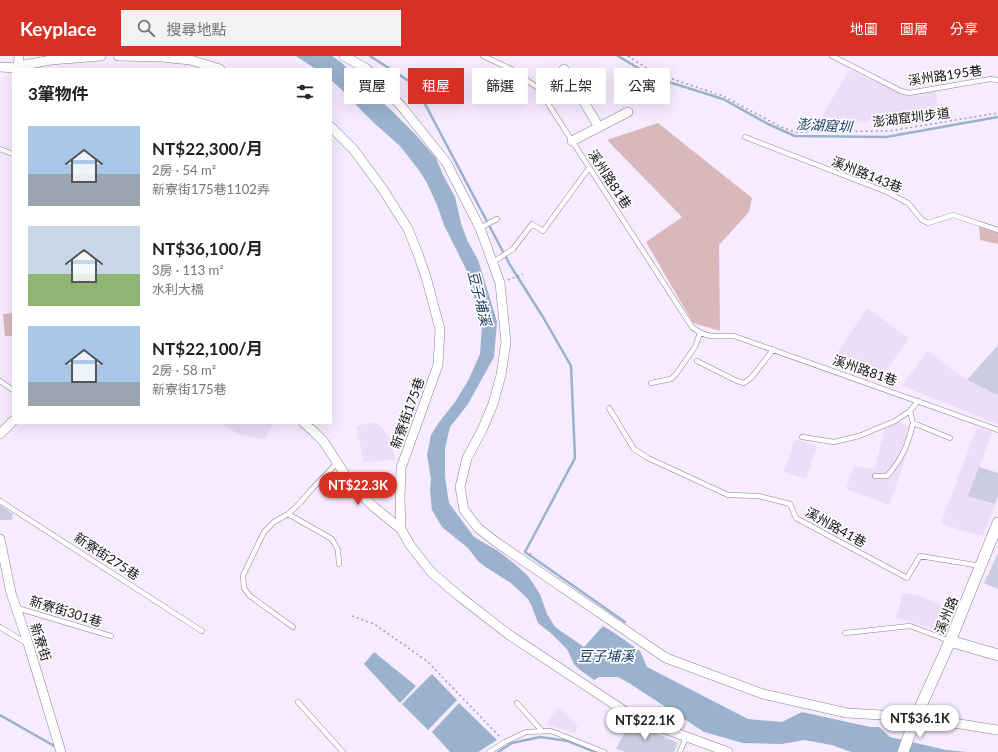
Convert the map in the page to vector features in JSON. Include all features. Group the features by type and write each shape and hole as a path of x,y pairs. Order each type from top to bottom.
{"street":[{"path":"18,68 19,56"},
{"path":"0,67 18,68 24,64 51,60 100,56"},
{"path":"118,56 162,57 190,60 217,68"},
{"path":"344,56 367,69 402,107 446,162 483,226 492,262 500,283 506,342 501,374 493,404 468,458 460,487 464,510 478,528 496,542 666,658 763,694 847,714 916,718 998,730"},
{"path":"585,104 599,127"},
{"path":"572,141 628,112"},
{"name":"新寮街175巷","path":"332,128 354,150 382,188 408,229 426,277 440,329 438,365 401,468 401,528 410,545 431,572 508,634 635,718 728,752"},
{"path":"0,434 12,422"},
{"path":"305,424 324,442 353,487 374,507 401,528"},
{"name":"溪州路","path":"903,752 998,523"},
{"name":"新寮街","path":"0,539 11,593 28,643 61,752"},
{"path":"950,641 998,655"}],"lane":[{"name":"溪州路81巷","path":"483,56 511,69 538,88 692,327 700,333 708,336 734,336 998,430"},
{"name":"溪州路195巷","path":"832,56 901,91 909,93 990,79 998,80"},
{"name":"溪州路143巷","path":"745,137 887,192 908,203 922,220 928,222 953,215 998,230"},
{"path":"0,149 12,154"},
{"path":"492,262 513,249 532,224 543,231 589,168"},
{"path":"483,226 498,219"},
{"path":"651,383 671,379 676,374 695,347 700,333"},
{"path":"697,361 744,383 751,378 773,350"},
{"path":"0,381 12,389"},
{"path":"802,437 834,442 859,436 895,421 910,411 918,401"},
{"name":"溪州路41巷","path":"609,408 634,449 648,458 728,495 759,496 790,504 796,518 907,578 920,556 981,566"},
{"path":"876,476 887,476 895,467 902,455 909,440 913,423 910,411"},
{"path":"913,423 950,438"},
{"path":"293,627 250,596 244,588 243,576 264,532 274,522 288,514 300,503 338,462"},
{"name":"新寮街275巷","path":"0,501 202,631"},
{"path":"288,514 332,539 338,550 339,564"},
{"name":"新寮街301巷","path":"16,608 111,636"},
{"path":"845,633 910,626 950,641"},
{"path":"0,628 28,643"},
{"path":"298,702 343,752"},
{"path":"517,703 542,731"},
{"path":"489,752 526,732 542,731 551,731 604,752"},
{"path":"680,752 686,737"}],"path":[{"name":"澎湖窟圳步道","path":"628,56 654,73 723,96 782,128 795,132 888,131 998,113"},
{"path":"514,278 523,274"},
{"path":"352,616 374,624 427,661 505,742"}],"shaded area":[{"path":"849,70 908,96 935,90 940,117 817,125"},
{"path":"658,123 752,198 749,212 719,245 720,331 693,323 646,242 682,217 607,140"},
{"path":"979,225 998,232 998,244 980,240"},
{"path":"867,308 909,338 879,381 832,361"},
{"path":"12,313 12,336 5,336 3,314"},
{"path":"927,351 967,380 998,395 998,424 902,386"},
{"path":"376,422 391,439 395,460 364,462 356,426"},
{"path":"898,422 916,428 889,505 846,489 854,466 875,469 884,429"},
{"path":"223,424 273,424 263,440 239,434"},
{"path":"977,427 992,432 969,496 995,504 983,536 941,523"},
{"path":"795,439 817,446 806,479 784,472"},
{"path":"903,593 917,595 952,610 941,631 896,618"},
{"path":"558,707 578,727 575,733 546,724"}],"water":[{"name":"豆子埔溪","path":"296,56 332,56 342,63 347,68 344,68 344,92 332,81 332,68 314,68"},
{"name":"豆子埔溪","path":"356,104 384,104 415,134 436,158 455,197 461,223 467,240 478,260 497,322 494,357 468,404 450,427 445,448 445,477 449,503 474,537 498,551 528,576 540,594 547,614 555,627 584,647 603,626 640,651 647,667 748,719 782,722 802,712 870,727 879,727 890,737 946,750 967,752 852,752 832,745 804,740 782,744 743,743 704,732 618,677 599,677 594,680 580,670 574,664 567,649 538,623 528,599 511,583 478,561 468,548 442,527 432,510 430,490 431,479 427,455 431,435 455,402 469,379 480,354 482,325 467,271 444,225 427,183 400,146"},
{"path":"374,652 416,686 400,703 364,664"},
{"path":"432,674 457,700 428,730 402,704"},
{"path":"459,703 497,740 478,752 450,752 432,732"}],"building":[{"path":"998,345 998,395 967,380"},
{"path":"979,467 998,473 998,496 995,504 968,496"},
{"path":"0,505 13,514 12,520 0,520"},
{"path":"998,553 998,589 984,583"},
{"path":"630,722 678,743 674,752 626,752 616,749"}],"waterway":[{"path":"370,56 415,85 510,265 543,317 571,366 575,458 525,552 625,622"},
{"name":"澎湖窟圳","path":"618,56 653,77 723,99 768,124 795,136 886,137 998,117"},
{"path":"0,715 56,747"},
{"path":"498,752 512,743 540,737 568,741 595,752"}]}
